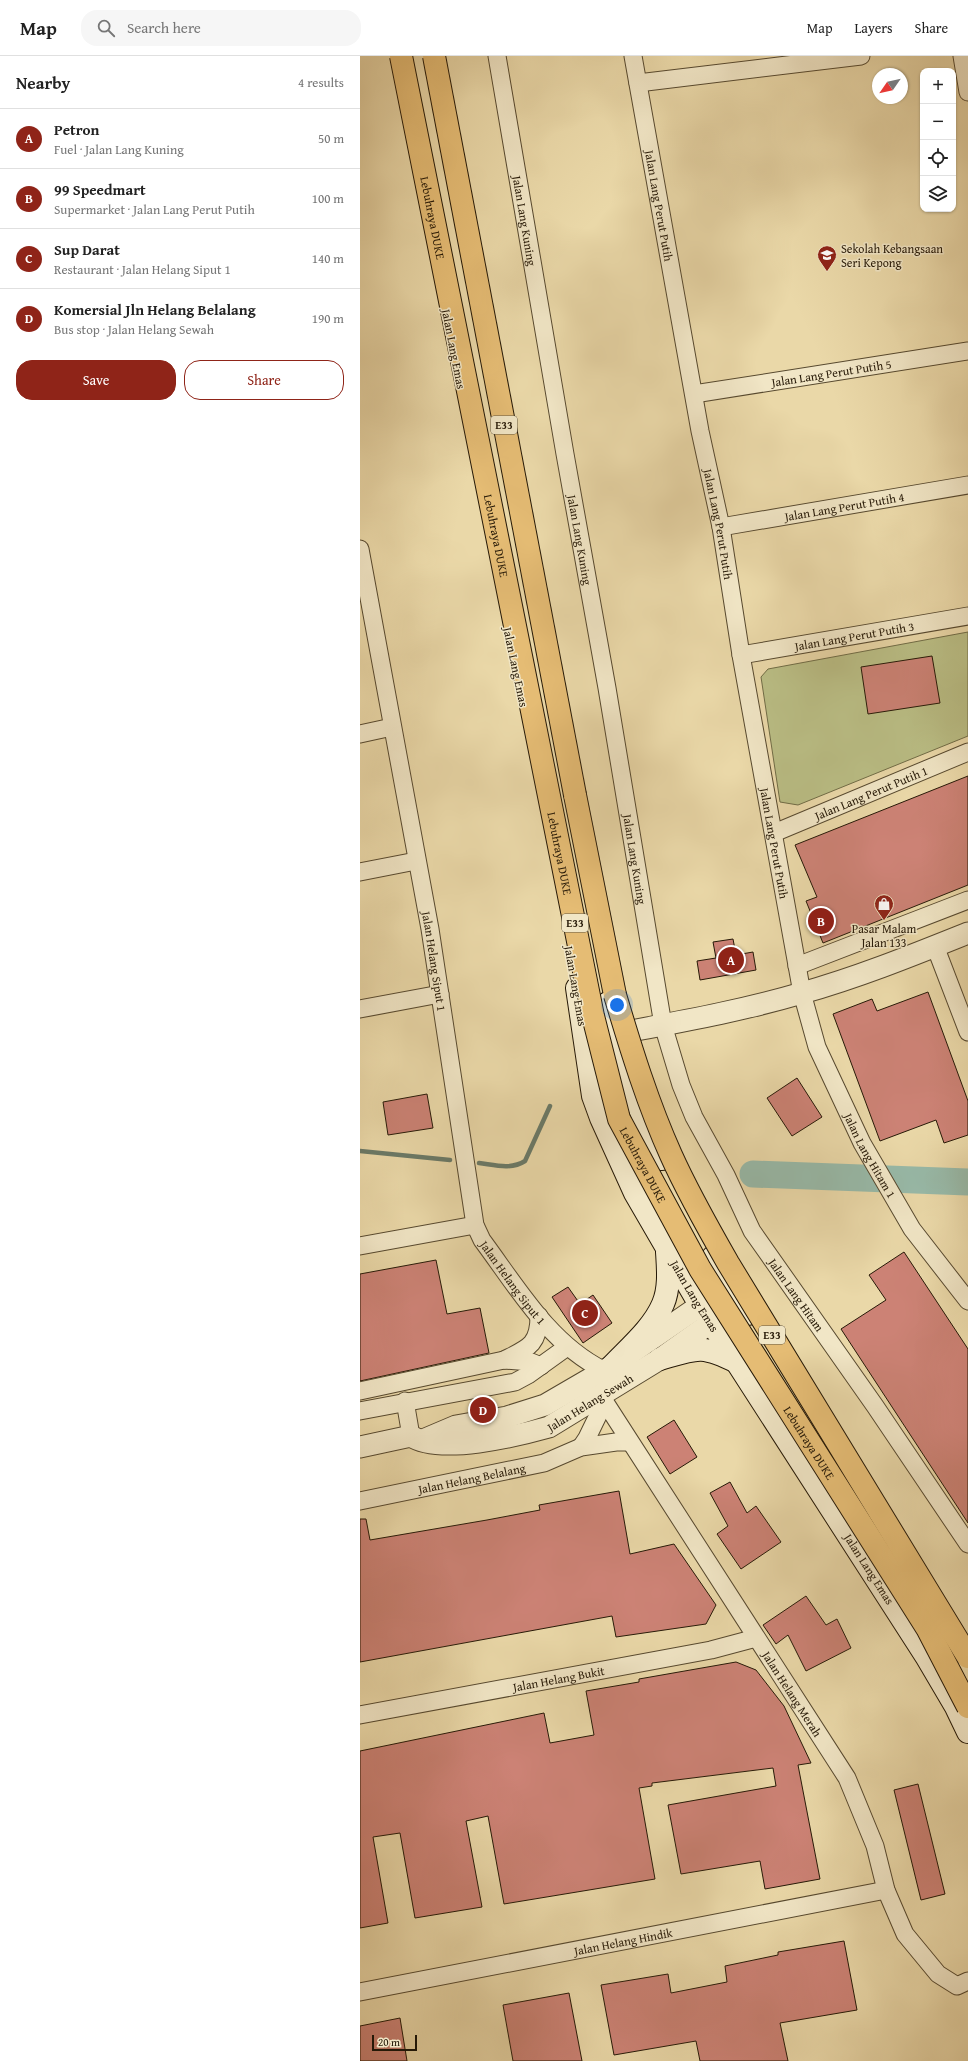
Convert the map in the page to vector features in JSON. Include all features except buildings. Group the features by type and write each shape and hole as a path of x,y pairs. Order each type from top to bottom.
{"highway":[{"name":"Lebuhraya DUKE","path":"401,56 593,1016 619,1119 700,1269 927,1628 968,1707"},
{"name":"Lebuhraya DUKE","path":"434,56 574,795 615,995 630,1049 671,1155 698,1210 728,1263 968,1657"}],"main road":[{"name":"Jalan Lang Emas","path":"395,56 524,704 580,1004 594,1096 601,1118 634,1193 667,1252 926,1656 956,1707 968,1732"},
{"path":"442,56 585,891 615,1034 644,1121 691,1217 734,1294 788,1367 881,1504 959,1623 968,1640"},
{"path":"615,1034 598,1045 597,1061 619,1156"},
{"path":"607,1368 649,1327 663,1304 668,1274 667,1252"},
{"path":"660,1359 692,1350 705,1349 716,1351 737,1362"}],"street":[{"name":"Jalan Lang Kuning","path":"497,56 565,454 607,688 663,1025"},
{"name":"Jalan Lang Perut Putih","path":"633,56 694,394 721,527 741,655 802,993"},
{"path":"638,84 861,56"},
{"path":"962,56 968,92"},
{"name":"Jalan Lang Perut Putih 5","path":"694,394 968,351"},
{"name":"Jalan Lang Perut Putih 4","path":"721,527 968,484"},
{"name":"Jalan Helang Siput 1","path":"360,548 363,586 392,727 440,994 475,1225 482,1240 539,1316 567,1347 586,1362 607,1368"},
{"name":"Jalan Lang Perut Putih 3","path":"741,655 968,616"},
{"path":"360,734 392,727"},
{"name":"Jalan Lang Perut Putih 1","path":"774,832 968,752"},
{"path":"360,872 416,861"},
{"path":"797,966 968,900"},
{"path":"615,1034 663,1025 802,993 871,970 968,933"},
{"path":"935,946 968,1032"},
{"name":"Jalan Lang Hitam 1","path":"802,993 819,1053 868,1153 912,1229 967,1299"},
{"path":"360,1009 440,994"},
{"name":"Jalan Lang Hitam","path":"663,1025 687,1100 726,1175 752,1231 875,1406 968,1544"},
{"path":"360,1246 475,1225"},
{"name":"Jalan Helang Sewah","path":"360,1447 415,1439 456,1426 507,1418 545,1405 607,1368 706,1314 734,1294"},
{"name":"Jalan Helang Sewah","path":"415,1439 461,1444 532,1432 550,1426 603,1400 660,1359 706,1314"},
{"path":"360,1391 504,1360 530,1347 536,1340 539,1331 539,1316"},
{"path":"360,1411 405,1401 515,1382 541,1366 567,1347"},
{"path":"504,1360 531,1362 541,1366"},
{"path":"581,1447 587,1438 603,1400"},
{"name":"Jalan Helang Merah","path":"603,1400 847,1778 875,1846 886,1890 905,1934 938,1974 957,1986 968,1981"},
{"path":"405,1401 415,1439"},
{"name":"Jalan Helang Belalang","path":"360,1501 544,1463 581,1447 616,1442 629,1442"},
{"name":"Jalan Helang Bukit","path":"360,1715 711,1650 756,1638"},
{"name":"Jalan Helang Hindik","path":"360,1992 886,1890"}],"green space":[{"path":"968,632 968,736 798,805 780,802 761,677 768,669"}],"waterway":[{"path":"479,1163 509,1166 520,1164 525,1161 550,1106"},
{"path":"360,1151 450,1160"},
{"path":"753,1174 968,1182"}],"place":[{"name":"Sekolah Kebangsaan Seri Kepong","path":"827,272"},
{"name":"99 Speedmart","path":"821,921"},
{"name":"Pasar Malam Jalan 133","path":"884,921"},
{"name":"Petron","path":"731,960"},
{"name":"Sup Darat","path":"585,1313"},
{"name":"Komersial Jln Helang Belalang","path":"483,1410"}]}
